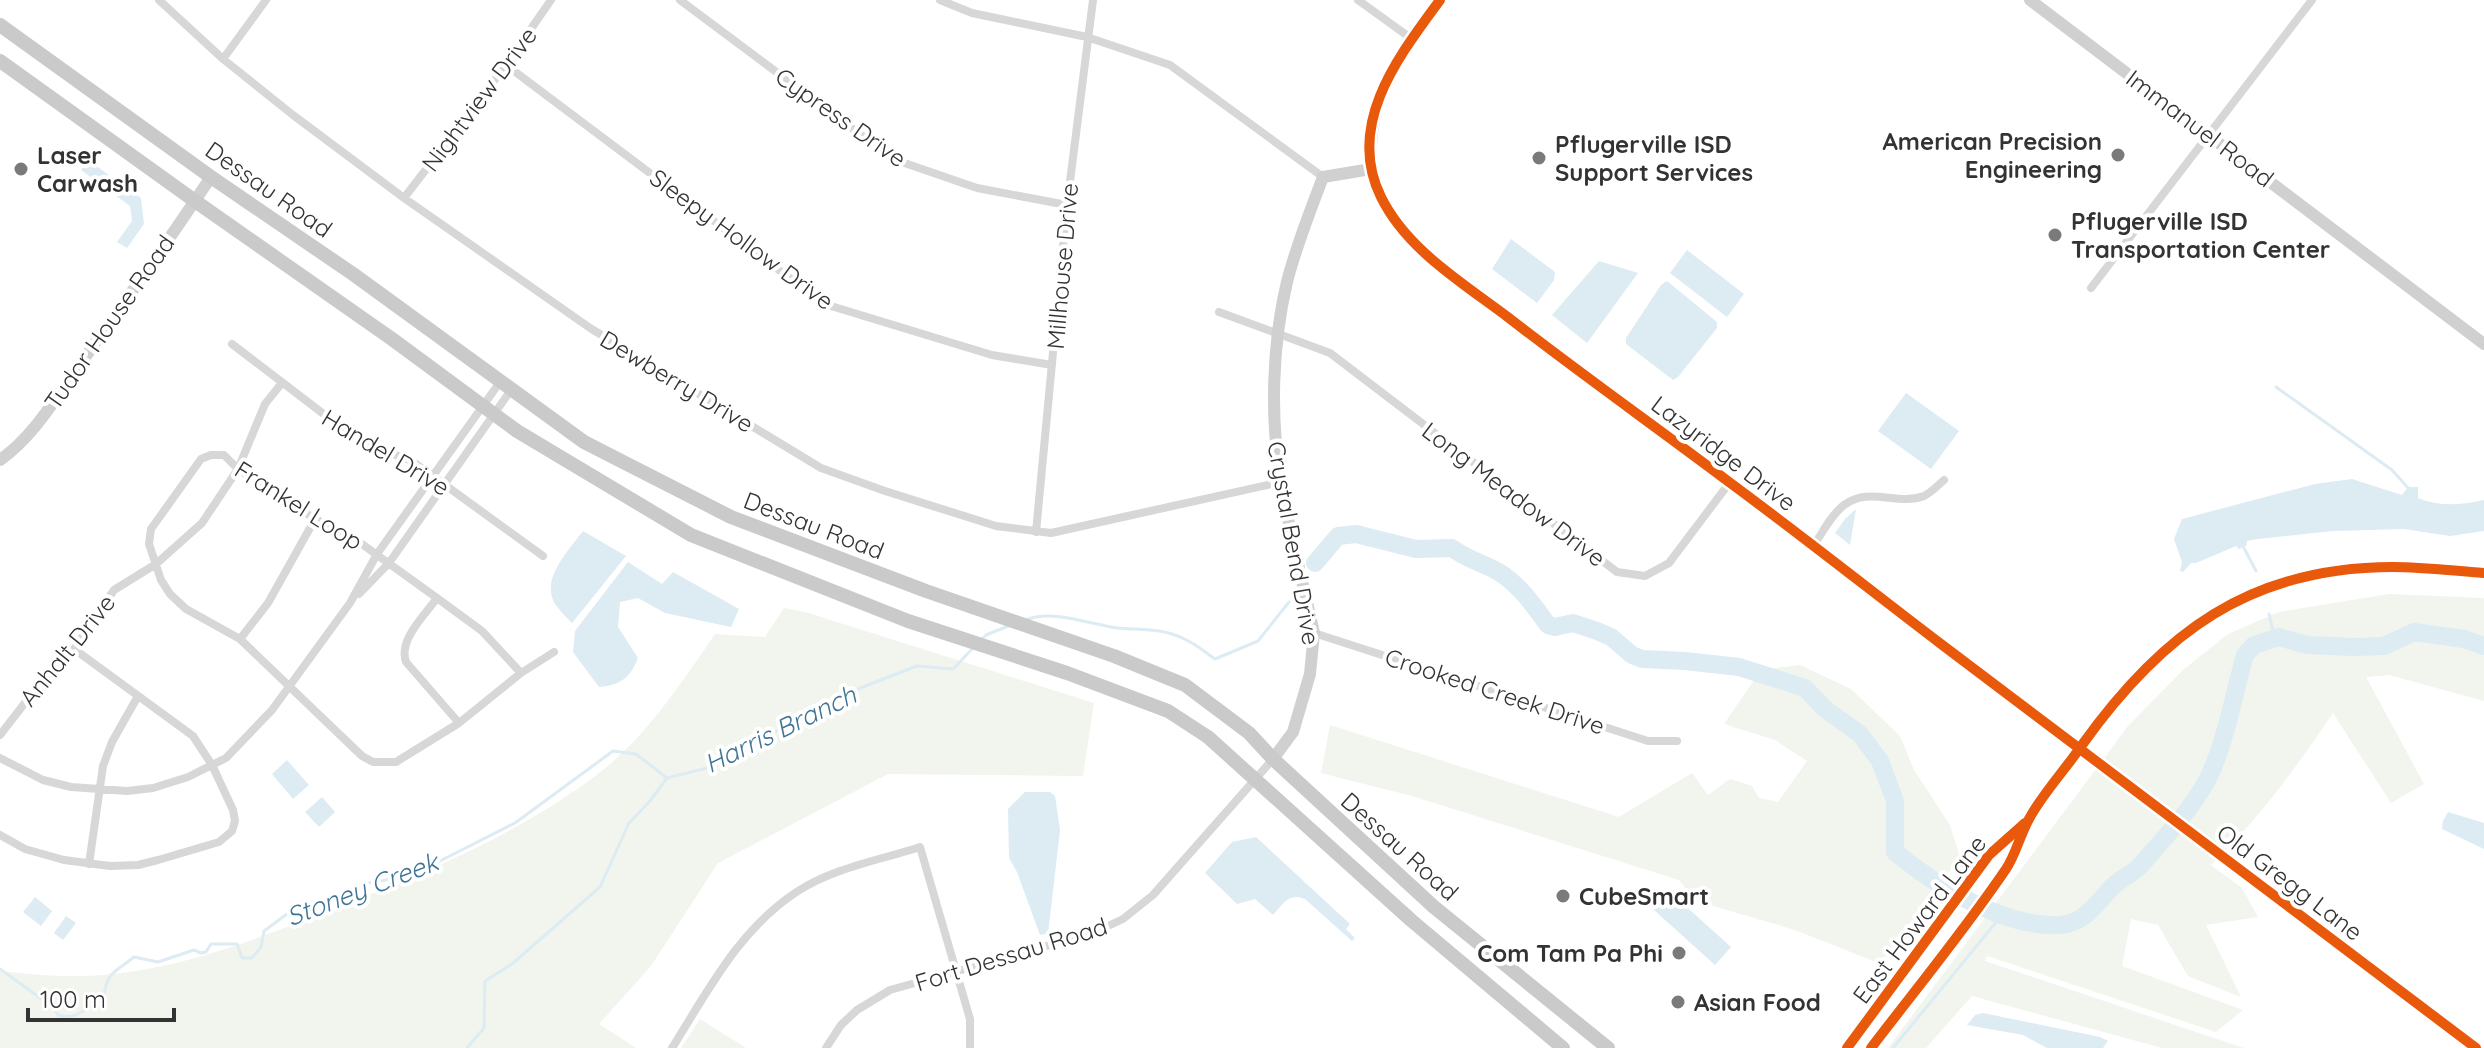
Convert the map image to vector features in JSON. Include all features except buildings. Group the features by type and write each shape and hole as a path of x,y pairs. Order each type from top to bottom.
{"main road":[{"name":"Dessau Road","path":"0,25 211,177 353,274 584,442 731,517 926,591 1114,656 1187,687 1249,733 1273,759 1434,907 1608,1048"},
{"name":"Dessau Road","path":"0,61 517,431 691,535 908,621 1168,711 1240,763 1412,921 1563,1048"}],"street":[{"name":"Dewberry Drive","path":"159,0 223,59 404,198 590,328 821,468 996,526 1051,533 1281,482"},
{"path":"223,59 266,0"},
{"name":"Nightview Drive","path":"404,198 506,65 551,0"},
{"name":"Cypress Drive","path":"680,0 893,159 977,188 1067,205"},
{"path":"940,0 972,13 1087,37 1170,65 1323,177 1371,169 1371,122 1378,98 1388,75 1440,0"},
{"name":"Millhouse Drive","path":"1036,532 1067,205 1093,0"},
{"path":"1358,0 1412,39"},
{"name":"Immanuel Road","path":"2030,0 2484,344"},
{"path":"2091,288 2312,0"},
{"name":"Sleepy Hollow Drive","path":"506,65 831,306 992,355 1052,365"},
{"name":"Lazyridge Drive","path":"1371,169 1380,195 1393,216 1429,257 2080,748"},
{"name":"Tudor House Road","path":"0,460 39,421 211,177"},
{"name":"Crystal Bend Drive","path":"1273,759 1293,732 1314,655 1314,633 1281,482 1274,395 1287,284 1323,177"},
{"name":"Long Meadow Drive","path":"1219,312 1330,353 1617,572 1645,576 1669,563 1730,482"},
{"name":"Handel Drive","path":"232,344 355,438 412,461 543,556"},
{"name":"Anhalt Drive","path":"0,735 45,677 74,649 114,590 156,564 202,523 238,469 265,404 281,384"},
{"path":"0,758 43,780 98,790 153,788 188,777 226,758 272,710 350,603 377,554 432,476 506,386"},
{"path":"350,603 389,563 445,485 489,409 506,386"},
{"name":"Frankel Loop","path":"521,673 482,631 348,534 315,519 238,469 224,455 201,459 151,529 149,544 161,580 170,594 186,609 240,639 362,756 373,762 396,762 459,723 521,673 554,652"},
{"path":"1814,545 1846,503 1874,495 1913,498 1927,495 1944,480"},
{"path":"240,639 268,603 315,519"},
{"name":"East Howard Lane","path":"1871,1048 2007,868 2029,819 2121,693 2148,664 2188,630 2237,601 2291,580 2353,569 2392,567 2484,573"},
{"path":"437,598 406,641 404,656 459,723"},
{"name":"Crooked Creek Drive","path":"1314,633 1648,741 1677,741"},
{"path":"0,835 25,849 89,864 138,865 226,838 232,831 235,821 233,810 200,744 186,729 74,649"},
{"path":"89,864 103,766 112,742 138,696"},
{"name":"Old Gregg Lane","path":"2080,748 2476,1048"},
{"name":"Fort Dessau Road","path":"826,1048 841,1025 871,999 890,990 1093,933 1123,919 1153,895 1273,759"},
{"name":"East Howard Lane","path":"1847,1048 1989,855 2029,819"},
{"path":"672,1048 734,951 752,928 775,909 799,890 830,876 920,847 970,1019 970,1048"}],"shaded area":[{"path":"88,160 141,198 144,224 127,248 117,242 132,221 130,206 81,170"},
{"path":"1511,239 1555,272 1554,280 1537,303 1492,269"},
{"path":"1687,250 1744,294 1727,317 1670,273"},
{"path":"1599,261 1638,273 1587,343 1552,315"},
{"path":"1667,281 1717,322 1717,328 1673,380 1626,344 1626,338 1661,285"},
{"path":"1906,393 1959,431 1931,469 1878,431"},
{"path":"2352,479 2402,495 2408,487 2418,487 2418,498 2434,503 2459,504 2484,500 2484,531 2450,536 2404,529 2333,531 2258,539 2247,541 2246,546 2239,549 2236,546 2191,563 2183,572 2180,571 2182,562 2174,539 2182,519 2315,484"},
{"path":"1856,509 1850,545 1835,533"},
{"path":"583,531 626,556 572,623 555,604 551,585 558,565"},
{"path":"628,562 662,584 673,572 739,609 731,627 665,613 638,598 620,602 618,627 638,658 624,679 599,687 573,652 575,631"},
{"path":"2389,594 2484,598 2484,701 2389,675 2366,677 2424,784 2391,803 2333,713 2276,792 2211,865 2242,888 2258,917 2206,925 2241,997 2188,976 2158,925 2131,919 2122,966 2243,1010 2216,1032 1987,956 1985,961 2244,1048 2162,1048 1972,996 1926,1048 1888,1048 2128,726 2183,670 2228,634 2279,612"},
{"path":"784,608 1094,703 1083,776 888,774 718,863 651,966 599,1024 636,1048 0,1048 0,971 90,976 192,959 250,941 369,895 469,851 564,798 612,762 645,729 715,634 765,637"},
{"path":"1800,665 1851,689 1900,736 1914,770 1950,825 1960,857 1881,964 1795,930 1696,901 1679,880 1412,796 1321,773 1330,725 1619,817 1692,773 1708,795 1730,779 1752,786 1759,798 1778,802 1807,761 1775,740 1724,724 1761,670"},
{"path":"287,760 309,785 293,799 272,774"},
{"path":"1025,792 1050,792 1055,796 1060,830 1048,934 1040,935 1009,858 1008,809"},
{"path":"322,797 335,812 319,827 305,812"},
{"path":"2448,812 2484,823 2484,849 2442,829"},
{"path":"1256,837 1350,924 1346,929 1355,938 1352,941 1305,899 1290,898 1273,915 1255,899 1237,904 1205,873 1232,842"},
{"path":"1670,892 1731,947 1715,965 1654,910"},
{"path":"35,897 52,911 41,926 23,912"},
{"path":"66,916 76,923 63,940 54,933"},
{"path":"1983,1013 2108,1041 2103,1048 2047,1048 2023,1035 1967,1025 1975,1015"},
{"path":"700,1019 746,1048 681,1048"}],"waterway":[{"path":"2276,387 2392,470 2409,489"},
{"name":"Harris Branch","path":"1315,563 1338,536 1356,534 1416,549 1452,548 1509,579 1548,625 1555,627 1573,623 1597,631 1642,659 1739,667 1805,688 1825,709 1860,734 1880,761 1895,801 1895,852 1950,891 1994,912 2039,924 2069,923 2096,906 2116,884 2141,865 2189,808 2205,784 2216,759 2245,655 2254,645 2279,637 2307,645 2384,646 2414,632 2464,639 2484,646"},
{"path":"2243,546 2256,571"},
{"name":"Harris Branch","path":"1025,620 1059,617 1117,628 1165,632 1189,641 1215,659 1258,641 1289,602"},
{"path":"2269,614 2275,639"},
{"name":"Harris Branch","path":"982,639 1011,625"},
{"name":"Harris Branch","path":"467,1048 484,1028 485,981 512,964 600,887 629,823 667,778 715,766 832,699 917,666 953,669 974,647"},
{"name":"Stoney Creek","path":"0,969 54,1008 58,1015 72,1016 104,996 110,977 134,957 158,962 194,950 206,952 211,944 237,944 242,958 252,958 261,947 264,931 287,914 312,902 343,895 363,884 386,880 436,863 515,823 613,751 636,754 667,778"},
{"path":"1893,1048 2002,915"}],"cycle path":[{"path":"1440,0 1408,44 1382,92 1373,117 1369,143 1372,170 1381,197 1392,216 1421,249 1455,278 2476,1048"},
{"path":"1871,1048 2006,869 2029,819 2047,791 2112,705 2178,639 2214,614 2253,594 2295,579 2342,570 2393,567 2484,573"},
{"path":"1847,1048 1989,855 2025,823"}],"place":[{"name":"American Precision Engineering","path":"2118,155"},
{"name":"Pflugerville ISD Support Services","path":"1539,158"},
{"name":"Laser Carwash","path":"21,169"},
{"name":"Pflugerville ISD Transportation Center","path":"2055,235"},
{"name":"CubeSmart","path":"1563,896"},
{"name":"Com Tam Pa Phi","path":"1679,953"},
{"name":"Asian Food","path":"1678,1002"}]}
